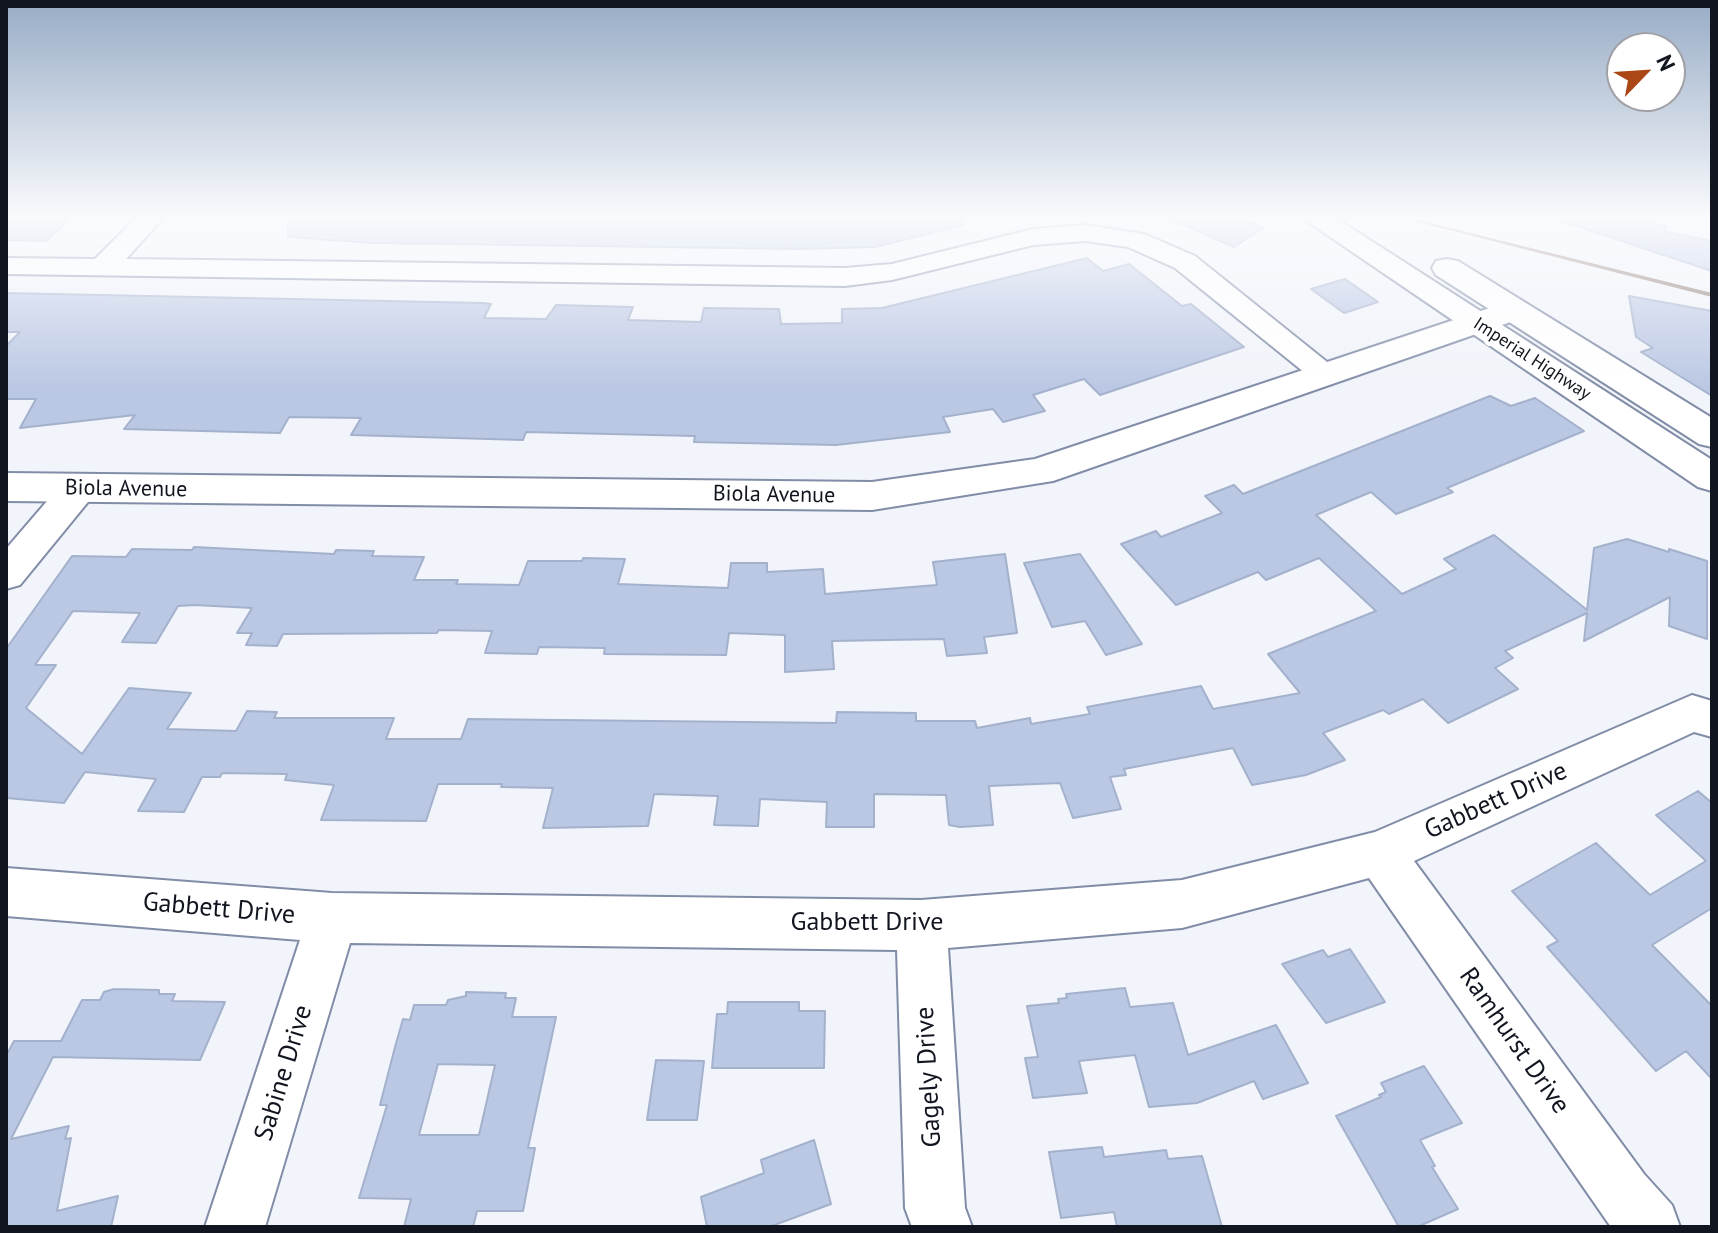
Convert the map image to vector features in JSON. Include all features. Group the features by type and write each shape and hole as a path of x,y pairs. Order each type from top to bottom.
{"street":[{"path":"570,273 845,277 887,273"},
{"path":"1198,273 1326,374"},
{"name":"Imperial Highway","path":"1400,273 1712,478"},
{"name":"Imperial Highway","path":"1454,273 1712,435"},
{"name":"Biola Avenue","path":"6,487 872,496 1039,472 1514,310"},
{"path":"6,575 79,488"},
{"name":"Gabbett Drive","path":"6,892 332,918 921,925 1182,904 1380,853 1702,716"},
{"name":"Ramhurst Drive","path":"1380,853 1623,1195 1650,1227"},
{"name":"Sabine Drive","path":"235,1227 332,918"},
{"name":"Gagely Drive","path":"921,925 935,1208 942,1227"}],"building":[{"path":"1027,273 1140,273 1182,306 1191,304 1244,347 1100,395 1084,379 1033,395 1045,411 1003,422 993,409 943,417 950,432 836,445 694,442 695,436 526,432 523,440 351,435 361,418 289,417 280,433 124,429 135,415 20,428 36,399 6,399 6,346 20,332 6,332 6,293 491,304 484,318 546,319 556,305 633,307 628,320 701,322 704,308 779,309 781,324 842,323 842,309 882,308"},
{"path":"1345,279 1378,302 1344,313 1311,289"},
{"path":"1629,296 1712,311 1712,396 1641,352 1653,348 1636,337"},
{"path":"1490,396 1511,406 1535,398 1584,431 1447,488 1453,492 1396,514 1371,492 1316,515 1402,594 1456,569 1444,559 1494,535 1587,610 1594,548 1627,539 1707,561 1707,639 1669,626 1670,597 1584,641 1587,613 1505,651 1513,658 1495,668 1518,689 1448,723 1423,699 1389,714 1383,710 1323,733 1345,760 1306,775 1252,785 1233,748 1124,769 1126,775 1110,777 1121,809 1073,818 1060,783 989,786 993,825 960,827 949,825 946,795 874,794 874,827 826,827 827,802 760,799 758,826 714,825 718,796 654,794 648,826 543,828 553,788 501,787 502,784 438,784 426,821 321,820 334,785 285,780 287,774 222,773 220,777 202,777 184,812 138,811 156,779 85,772 64,803 6,798 6,649 72,556 126,557 132,549 192,550 194,547 334,554 336,550 374,551 372,556 424,557 414,580 458,580 456,584 519,585 528,561 582,561 583,558 625,559 618,584 728,588 731,563 767,563 767,572 823,569 825,594 937,585 933,562 1005,554 1017,633 984,637 987,653 947,656 944,639 832,641 834,669 785,672 785,635 729,633 726,655 604,654 605,648 539,647 537,654 485,653 492,631 283,634 277,646 246,645 252,633 237,633 252,608 195,605 178,606 156,643 122,642 140,613 73,611 35,665 56,665 26,708 82,754 129,688 191,693 167,729 236,731 247,711 277,712 274,718 394,718 386,739 461,739 468,719 836,723 837,712 916,713 916,721 975,721 977,728 1030,718 1031,724 1090,714 1087,707 1201,686 1213,709 1300,693 1268,654 1376,611 1319,558 1266,580 1258,572 1176,605 1121,544 1156,531 1161,537 1222,513 1205,496 1234,485 1243,494"},
{"path":"1080,554 1142,644 1106,655 1085,621 1052,627 1024,563"},
{"path":"1698,791 1712,803 1712,908 1652,945 1712,1006 1712,1079 1686,1051 1656,1071 1547,947 1558,941 1512,891 1596,843 1650,895 1706,861 1656,815"},
{"path":"1350,949 1385,1002 1326,1023 1282,964 1323,950 1328,957"},
{"path":"1125,988 1130,1007 1173,1003 1188,1055 1276,1025 1308,1083 1263,1099 1254,1081 1197,1103 1149,1107 1135,1055 1079,1061 1087,1093 1033,1098 1025,1058 1038,1057 1027,1006 1059,1003 1058,999 1067,998 1066,994"},
{"path":"114,989 159,990 159,994 175,994 172,1001 225,1002 200,1060 53,1057 11,1139 69,1126 65,1139 71,1138 57,1211 118,1196 111,1227 6,1227 6,1056 14,1041 61,1041 82,1000 100,1000 104,992"},
{"path":"466,992 506,993 505,998 516,998 512,1017 556,1017 528,1148 535,1148 523,1211 477,1211 473,1227 404,1227 411,1199 359,1198 387,1105 380,1105 395,1047 403,1019 410,1020 414,1005 446,1005 448,1000 466,996","holes":["438,1064 495,1065 479,1135 419,1135"]},
{"path":"728,1002 799,1002 799,1011 825,1011 824,1068 712,1068 717,1014 727,1014"},
{"path":"656,1060 704,1061 697,1120 647,1120"},
{"path":"1424,1066 1462,1123 1420,1140 1435,1166 1432,1167 1458,1209 1417,1227 1399,1227 1336,1116 1381,1097 1379,1095 1386,1092 1381,1083"},
{"path":"814,1140 831,1204 769,1227 707,1227 701,1197 764,1173 761,1160"},
{"path":"1102,1147 1104,1157 1166,1150 1168,1159 1202,1156 1222,1227 1117,1227 1114,1212 1061,1218 1049,1152"}],"waterway":[{"path":"1623,273 1712,295"}]}
